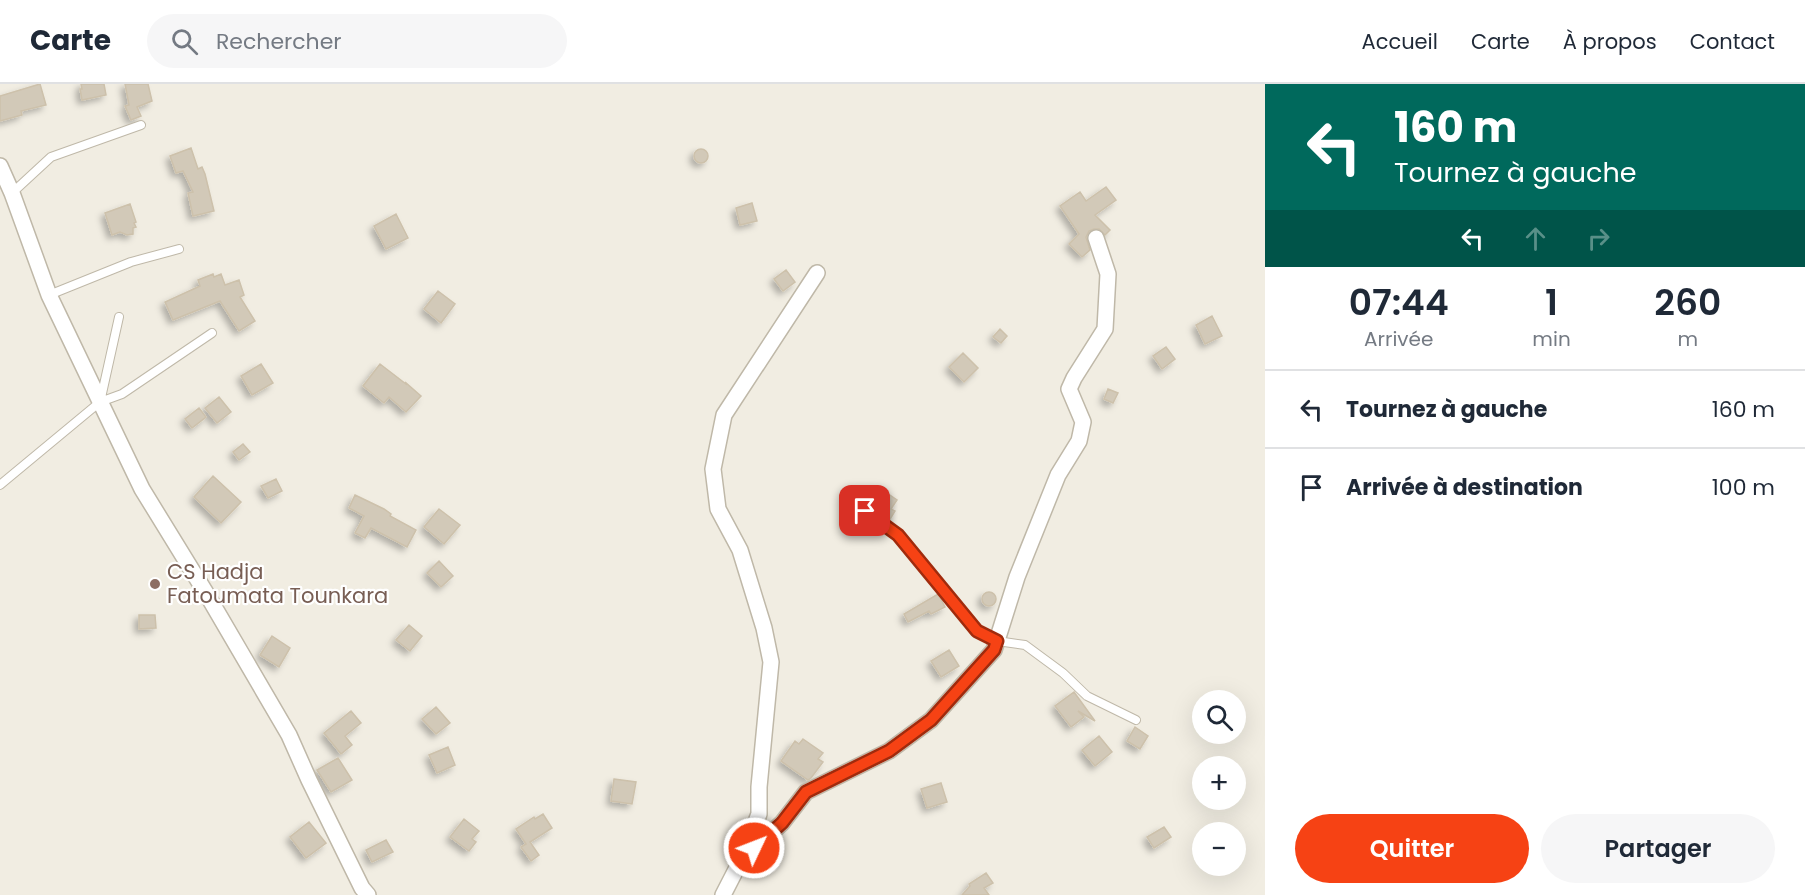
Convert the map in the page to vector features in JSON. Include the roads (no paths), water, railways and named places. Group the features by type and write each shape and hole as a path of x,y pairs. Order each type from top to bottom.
{"street":[{"path":"0,166 49,295 142,489 289,735 343,849 368,895"},
{"path":"741,860 782,823 806,792 889,751 931,720 994,650 1017,577 1058,475 1080,441 1083,422 1069,389 1105,329 1108,274 1096,238"},
{"path":"723,895 741,860 759,814 759,788 771,662 764,628 740,550 718,509 713,469 724,415 817,273"}],"lane":[{"path":"12,193 51,158 141,124"},
{"path":"49,295 131,262 179,249"},
{"path":"100,402 119,317"},
{"path":"0,485 100,402 122,394 212,333"},
{"path":"865,511 898,535 977,631 997,641 1025,645 1063,673 1087,696 1136,720"}],"place":[{"name":"CS Hadja Fatoumata Tounkara","path":"155,584"}]}
